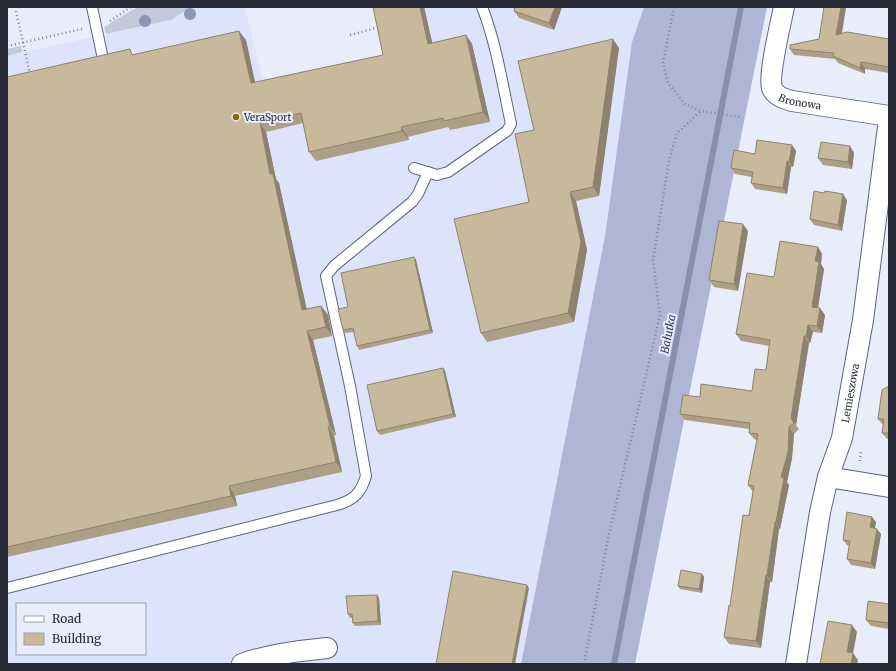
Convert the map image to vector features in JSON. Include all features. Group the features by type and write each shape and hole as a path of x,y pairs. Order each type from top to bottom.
{"street":[{"name":"Bronowa","path":"784,7 772,72 772,88 775,92 782,98 792,101 889,116"},
{"name":"Lemieszowa","path":"796,664 820,512 828,477 842,438 863,320 889,119"},
{"path":"828,477 889,487"},
{"path":"242,664 253,660 295,652 327,648"}],"lane":[{"path":"92,7 100,25 103,59"},
{"path":"414,168 438,175 448,172 507,131 511,124 487,17 482,7"},
{"path":"7,588 337,506 349,502 359,493 364,485 366,476 350,386 326,276 334,266 412,202 418,194 428,172"}],"path":[{"path":"7,46 100,25 131,7"},
{"path":"674,7 663,63 668,83 685,104 701,111 740,117"},
{"path":"16,11 31,75"},
{"path":"350,35 381,26"},
{"path":"584,664 609,534 660,314 653,260 669,161 677,133 701,111"},
{"path":"842,438 862,442 859,460 861,464"}],"shaded area":[{"path":"137,7 192,7 190,8 195,15 190,19 185,11 171,20 106,34 104,27"},
{"path":"192,7 245,7 264,86 384,60 374,7 644,7 632,42 605,236 521,664 7,664 7,56 171,20"},
{"path":"644,7 767,7 635,664 521,664 605,236 632,42"},
{"path":"21,46 22,52 7,56 7,49"}],"building":[{"path":"373,7 420,7 428,44 466,35 483,112 444,121 443,118 401,127 402,131 309,152 301,113 260,122 270,174 273,174 302,310 321,306 326,327 307,331 330,426 328,426 336,462 229,486 231,496 7,547 7,77 130,49 132,55 239,31 251,83 383,55"},
{"path":"515,7 555,7 549,23 514,11"},
{"path":"824,7 841,7 836,35 847,32 889,39 889,67 861,62 860,68 833,56 834,53 790,49 790,45 819,39"},
{"path":"613,39 593,187 570,192 581,242 568,313 481,333 454,219 529,202 515,134 534,130 518,61"},
{"path":"757,140 792,145 789,162 787,161 783,188 751,183 753,172 731,168 734,150 755,154"},
{"path":"821,142 850,146 848,162 818,158"},
{"path":"814,191 843,194 838,225 810,219"},
{"path":"719,221 743,224 734,284 709,280"},
{"path":"780,241 818,247 815,261 819,262 812,307 820,308 817,326 808,325 806,336 804,336 791,418 794,423 789,427 788,452 781,477 784,478 775,522 756,641 724,637 743,515 749,516 754,486 748,485 758,434 749,433 750,423 680,414 683,395 700,397 701,384 752,391 755,369 766,370 770,340 736,334 747,273 774,277"},
{"path":"414,257 430,330 357,346 353,328 343,330 338,309 348,307 341,273"},
{"path":"443,368 453,414 377,431 367,385"},
{"path":"889,386 889,433 882,433 884,419 878,419 882,390"},
{"path":"847,512 872,517 870,527 877,529 871,563 847,559 850,541 843,540"},
{"path":"681,570 702,574 699,589 678,586"},
{"path":"453,571 527,585 512,664 436,664"},
{"path":"377,595 378,621 353,623 352,614 348,614 346,596"},
{"path":"868,601 889,604 889,623 866,620"},
{"path":"828,621 852,625 847,652 853,653 851,664 820,664"}],"waterway":[{"name":"Bałutka","path":"614,664 741,7"}],"place":[{"name":"VeraSport","path":"236,117"}]}
